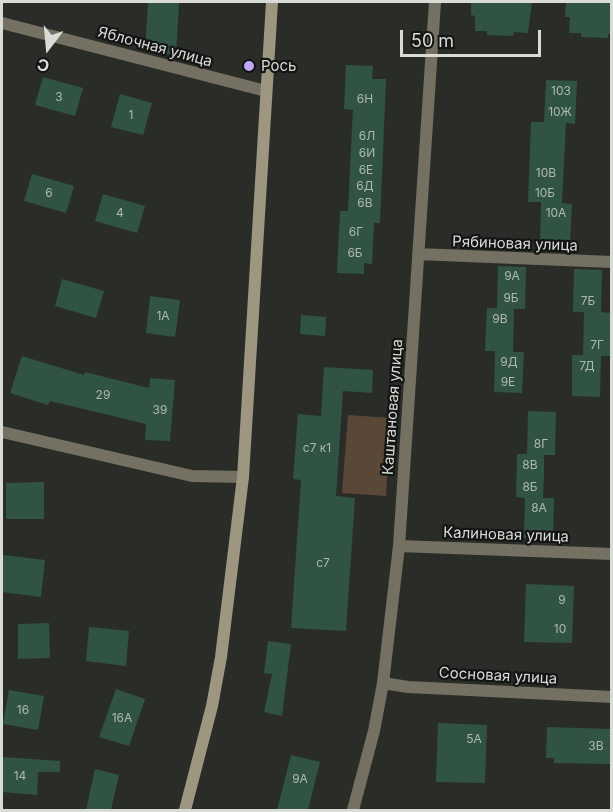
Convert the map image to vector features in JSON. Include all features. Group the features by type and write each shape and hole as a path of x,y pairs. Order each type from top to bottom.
{"street":[{"path":"185,810 212,706 221,657 243,477 272,2"},
{"name":"Каштановая улица","path":"353,810 374,731 399,546 435,2"},
{"name":"Яблочная улица","path":"2,23 266,92"},
{"name":"Рябиновая улица","path":"418,254 612,262"},
{"path":"2,432 192,476 243,477"},
{"name":"Калиновая улица","path":"399,546 612,554"},
{"name":"Сосновая улица","path":"382,683 408,687 612,697"}],"shaded area":[{"path":"348,415 391,418 386,496 342,493"}],"building":[{"path":"148,2 179,3 176,55 145,51"},
{"path":"471,2 532,2 528,33 514,32 513,36 487,35 487,31 475,31 475,16 471,15"},
{"path":"566,2 612,2 612,34 608,34 608,38 581,37 581,33 569,33 570,17 565,17"},
{"path":"346,65 373,66 372,79 386,79 380,223 374,223 372,264 364,263 364,274 337,273 340,211 348,211 353,110 344,109"},
{"path":"43,77 83,88 75,116 35,105"},
{"path":"546,80 577,81 575,124 566,123 562,203 572,204 570,245 540,244 541,202 528,202 531,122 544,122"},
{"path":"120,94 152,103 143,135 111,127"},
{"path":"32,174 74,186 66,213 24,201"},
{"path":"103,194 145,206 137,233 95,221"},
{"path":"498,266 526,267 525,309 514,309 513,352 524,352 522,393 494,392 495,351 485,351 487,308 497,308"},
{"path":"574,269 602,270 601,312 611,313 610,356 601,356 600,397 572,396 572,355 583,355 584,312 573,312"},
{"path":"62,279 104,291 96,318 55,306"},
{"path":"150,296 180,300 175,337 146,333"},
{"path":"301,315 326,317 325,336 300,334"},
{"path":"22,356 84,375 85,372 149,388 150,378 175,380 170,441 145,440 146,424 50,401 48,405 10,393"},
{"path":"324,367 373,370 372,393 343,391 336,496 355,498 346,631 291,628 301,480 293,479 298,414 321,416"},
{"path":"528,411 556,412 555,455 544,455 543,498 554,498 553,539 524,538 525,498 516,497 517,454 527,454"},
{"path":"44,482 44,519 6,519 6,483"},
{"path":"2,555 45,560 41,597 2,592"},
{"path":"526,584 574,586 572,643 524,642"},
{"path":"49,623 50,658 18,659 18,624"},
{"path":"89,627 129,631 126,666 86,661"},
{"path":"268,641 291,644 282,716 264,712 272,674 264,673"},
{"path":"116,689 145,699 129,746 99,737"},
{"path":"9,690 44,696 38,730 3,724"},
{"path":"438,723 487,725 485,783 436,782"},
{"path":"547,727 612,729 612,764 554,763 554,758 546,758"},
{"path":"291,755 320,762 308,810 277,810"},
{"path":"2,757 60,761 60,772 38,772 37,795 2,792"},
{"path":"95,769 119,775 111,810 86,810"}],"place":[{"name":"Рось","path":"249,66"}]}
